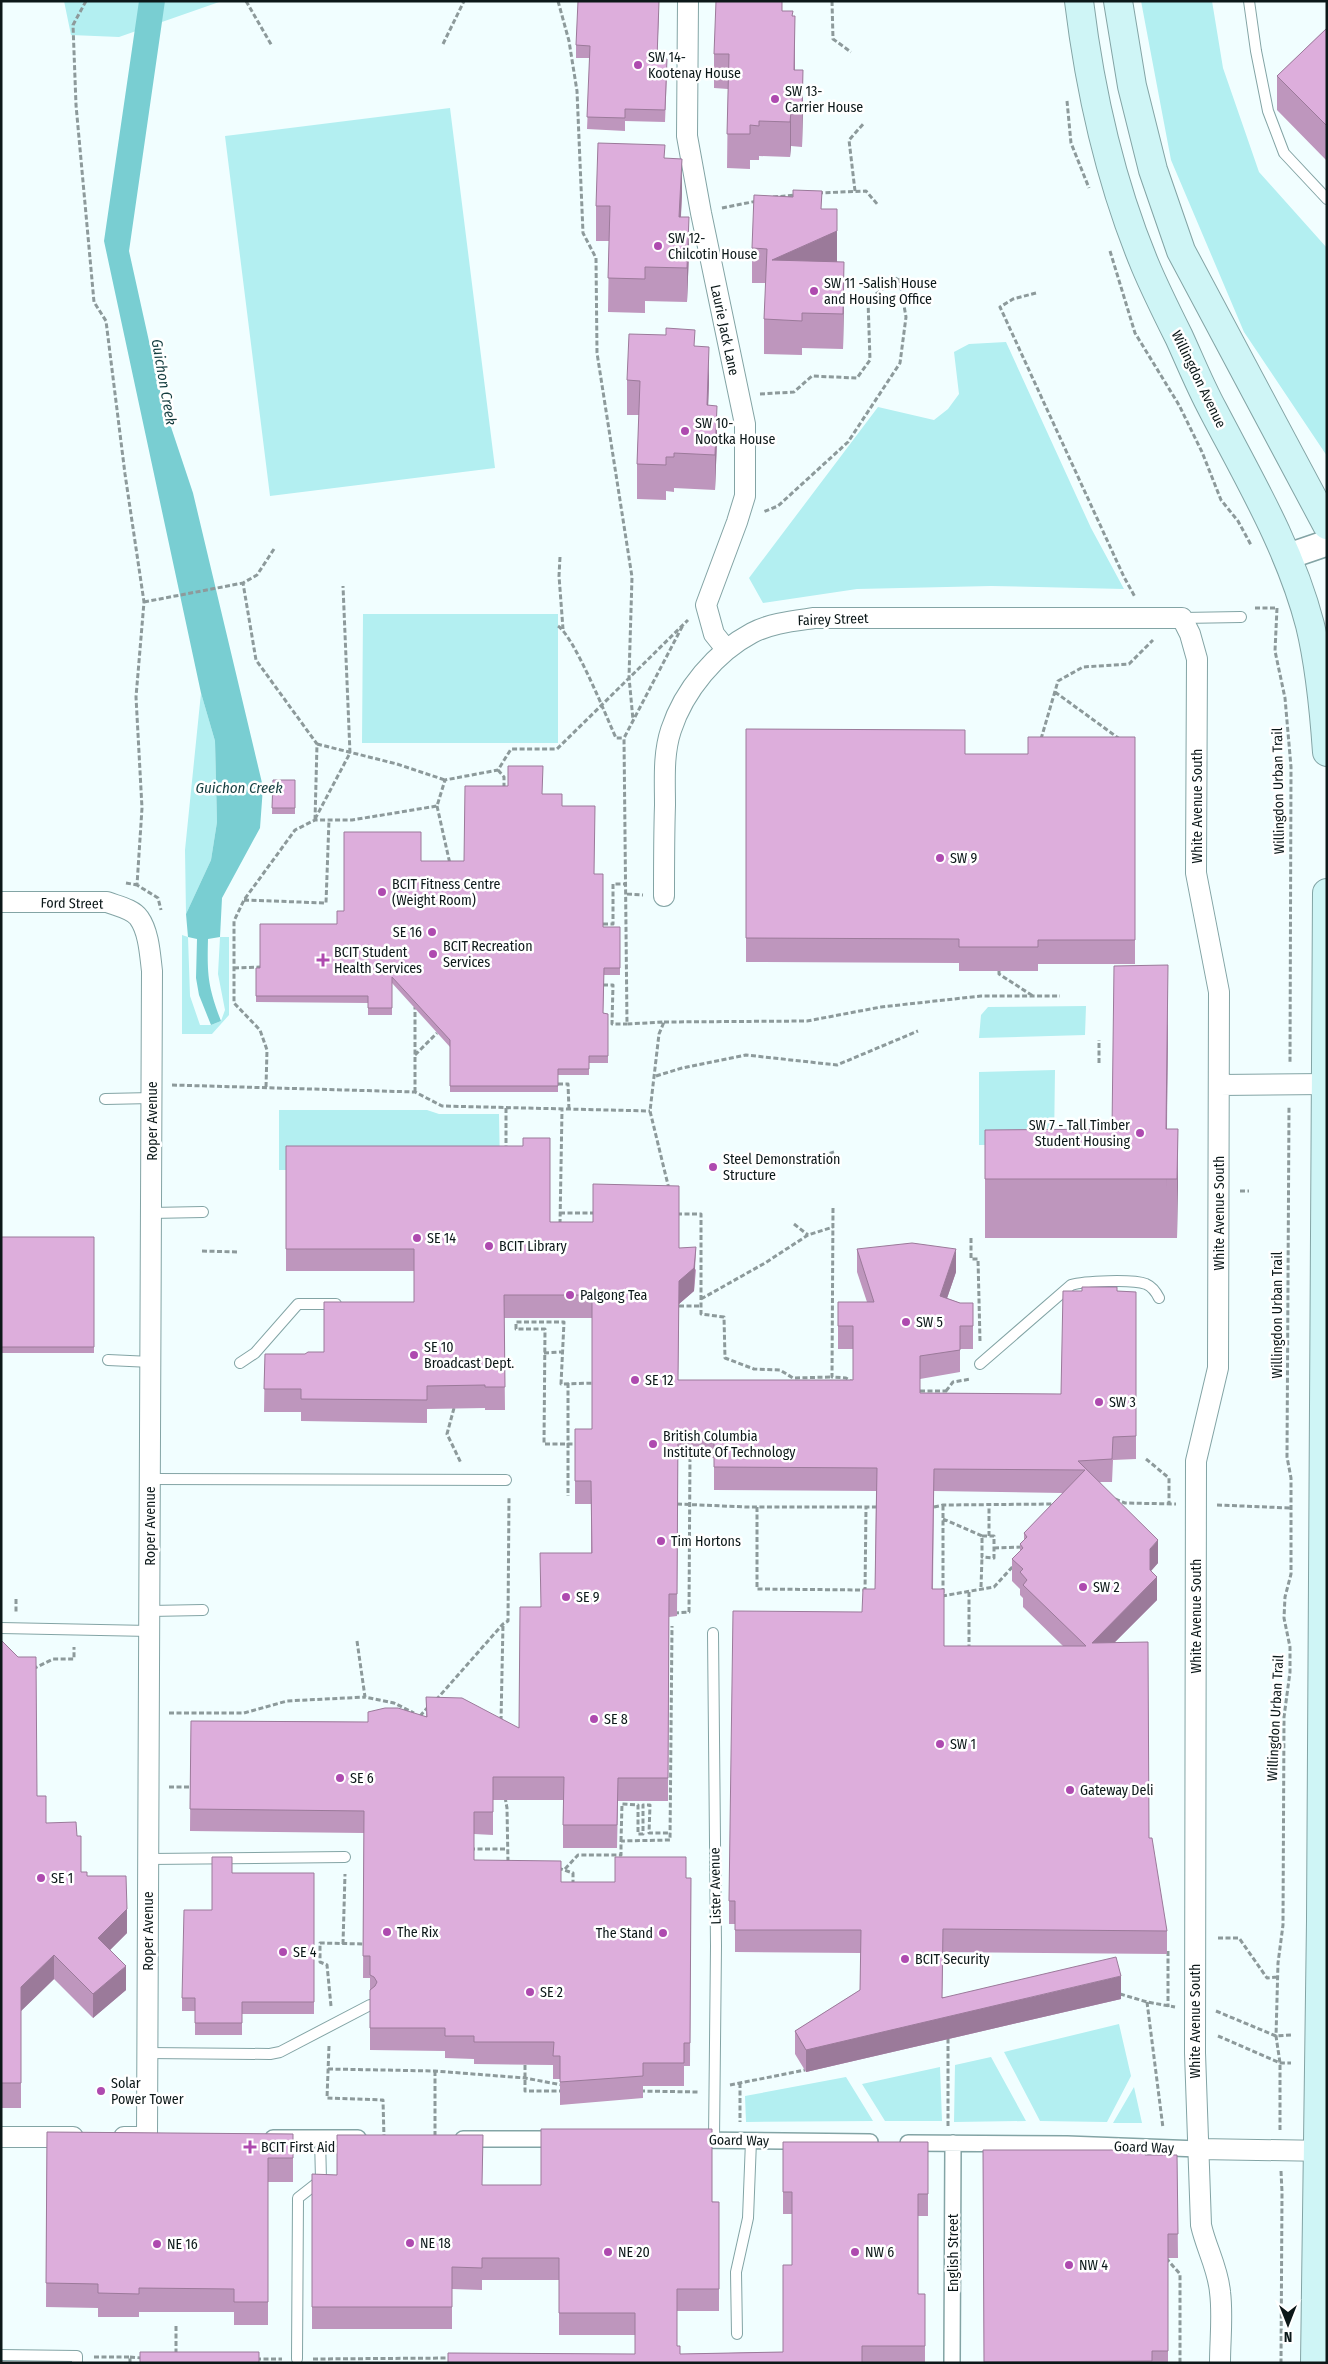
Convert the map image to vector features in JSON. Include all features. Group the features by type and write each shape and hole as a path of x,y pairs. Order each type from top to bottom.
{"main road":[{"name":"Willingdon Avenue","path":"1079,1 1085,46 1099,117 1118,188 1144,264 1211,407 1266,511 1286,557 1310,624 1322,689 1327,752"},
{"path":"1118,1 1132,86 1148,152 1182,251 1327,525"},
{"path":"1315,2363 1323,2151 1327,893"}],"street":[{"name":"Laurie Jack Lane","path":"688,1 687,136 744,424 744,496 737,522 706,605"},
{"path":"1286,557 1327,543"},
{"path":"706,605 714,634 726,649"},
{"name":"Fairey Street","path":"664,896 665,761 671,730 682,706 696,683 726,649 753,632 782,622 814,618 1182,618"},
{"name":"White Avenue South","path":"1182,618 1190,634 1196,659 1196,873 1219,992 1218,1368 1196,1461 1195,2016 1201,2225 1204,2238 1212,2253 1220,2292 1220,2363"},
{"name":"Ford Street","path":"1,902 107,902 139,917"},
{"name":"Roper Avenue","path":"139,917 148,942 152,971 157,1091 151,1213 147,2137"},
{"path":"1219,1085 1326,1084"},
{"path":"1,2137 167,2137"},
{"path":"256,2138 384,2138"},
{"path":"435,2138 574,2139"},
{"name":"Goard Way","path":"674,2140 951,2143 1323,2151"},
{"name":"English Street","path":"951,2143 952,2363"}],"lane":[{"path":"1248,1 1268,111 1284,153 1327,198"},
{"path":"1182,618 1241,617"},
{"path":"104,1099 157,1091"},
{"path":"151,1213 202,1212"},
{"path":"980,1364 1071,1285 1081,1282 1136,1282 1146,1284 1156,1291 1160,1298"},
{"path":"240,1363 255,1353 298,1304 346,1304"},
{"path":"108,1360 151,1362"},
{"path":"150,1479 506,1480"},
{"path":"6,1628 150,1621 203,1610"},
{"name":"Lister Avenue","path":"713,1633 716,1946 714,2140"},
{"path":"149,1859 345,1857"},
{"path":"147,2053 270,2054 280,2052 370,2005"},
{"path":"297,2359 298,2198 321,2180 320,2138"},
{"path":"737,2334 736,2272 748,2218 745,2141"},
{"path":"1,2355 77,2359"}],"path":[{"path":"86,1 73,25 76,106 94,302 106,321 125,474 144,602 136,697 142,808 138,885 158,898 162,913"},
{"path":"246,1 272,46"},
{"path":"443,44 464,1"},
{"path":"558,1 569,41 577,91 583,233 596,258 597,353 632,577 629,677 633,720"},
{"path":"832,1 833,38 851,52"},
{"path":"855,191 848,140 864,123"},
{"path":"808,194 866,191 878,205"},
{"path":"772,197 799,194"},
{"path":"701,213 763,199"},
{"path":"737,522 778,506 848,442 900,363 906,317 899,277 868,300 870,360 857,378 812,376 794,392 739,395"},
{"path":"1036,293 1013,299 1000,307 1124,577 1138,602"},
{"path":"1221,500 1238,521 1253,548"},
{"path":"144,602 243,583 257,575 274,549"},
{"path":"560,557 559,576 564,630 616,738 624,738"},
{"path":"243,583 256,660 317,744 315,820"},
{"path":"315,820 350,753 343,586"},
{"name":"Willingdon Urban Trail","path":"1276,600 1275,650 1285,698 1292,767 1290,1069"},
{"path":"317,744 397,764 445,780 498,770 511,749 556,749 602,706 685,622 706,605"},
{"path":"627,1024 624,738 685,622"},
{"path":"558,626 564,630"},
{"path":"1040,744 1058,681 1083,667 1129,664 1156,638"},
{"path":"1055,691 1128,744"},
{"path":"498,770 504,777 504,792"},
{"path":"445,780 437,806 450,868"},
{"path":"266,1088 267,1050 260,1030 234,1003 234,921 244,900 295,830 315,820 352,820 437,806"},
{"path":"244,900 326,903 329,820"},
{"path":"604,924 612,924 613,884 627,884"},
{"path":"234,968 260,968"},
{"path":"999,971 999,974 1033,996"},
{"path":"604,985 612,985 612,1024 806,1021 881,1007 980,996 1060,996"},
{"path":"415,1006 415,1092"},
{"path":"664,1022 659,1034 656,1076 650,1111 670,1191"},
{"path":"656,1076 682,1068 746,1055 837,1064 918,1031"},
{"path":"415,1055 438,1033"},
{"path":"1098,1063 1099,1040"},
{"path":"558,1084 568,1084 569,1110"},
{"path":"157,1091 266,1088 415,1092 442,1106 650,1111"},
{"name":"Willingdon Urban Trail","path":"1280,2125 1280,2063 1276,2036 1278,1977 1283,1924 1284,1717 1290,1672 1290,1647 1284,1618 1285,1597 1291,1574 1291,1478 1287,1457 1289,1103"},
{"path":"506,1108 506,1152"},
{"path":"560,1225 562,1110"},
{"path":"794,1165 834,1152"},
{"path":"832,1377 833,1208"},
{"path":"560,1213 598,1214"},
{"path":"675,1214 703,1214 701,1314 724,1317 725,1358 754,1369 780,1370 793,1378 846,1378 862,1386"},
{"path":"794,1224 808,1235"},
{"path":"701,1299 765,1263 808,1235 833,1227"},
{"path":"971,1238 971,1259 978,1259 980,1364"},
{"path":"202,1252 238,1252"},
{"path":"679,1306 701,1306"},
{"path":"587,1444 544,1444 545,1329 516,1329 516,1322 564,1322 561,1384 597,1383"},
{"path":"544,1353 562,1352"},
{"path":"568,1383 568,1496"},
{"path":"920,1391 946,1391 950,1395"},
{"path":"454,1408 447,1434 469,1480"},
{"path":"668,1613 689,1612 690,1447"},
{"path":"1146,1459 1168,1478 1168,1504"},
{"path":"420,1726 420,1716 503,1624 508,1621 509,1496"},
{"path":"1108,1497 1126,1503 1184,1505"},
{"path":"677,1504 757,1507 876,1507"},
{"path":"934,1507 943,1505 1060,1504"},
{"path":"943,1505 943,1596"},
{"path":"989,1505 989,1536"},
{"path":"1211,1505 1291,1508"},
{"path":"757,1507 757,1589 865,1590"},
{"path":"865,1595 866,1507"},
{"path":"943,1519 982,1536 994,1536 994,1558 982,1557"},
{"path":"981,1587 982,1536"},
{"path":"994,1548 1030,1547 1024,1554"},
{"path":"935,1596 969,1592 981,1587 994,1587 1018,1560"},
{"path":"969,1592 969,1653"},
{"path":"10,1614 16,1614 16,1599"},
{"path":"500,1727 503,1624"},
{"path":"621,1841 670,1840 672,1626"},
{"path":"357,1641 365,1697"},
{"path":"28,1672 53,1659 74,1659 74,1647"},
{"path":"150,1713 244,1713 287,1702 365,1697 394,1704 420,1716 428,1716"},
{"path":"164,1788 191,1787"},
{"path":"504,1793 508,1808 508,1866"},
{"path":"564,1869 578,1855 621,1855 622,1804 638,1805 638,1834 643,1834 643,1805 650,1805 649,1833 670,1833"},
{"path":"462,1849 507,1849"},
{"path":"343,1944 345,1857"},
{"path":"555,1868 573,1873 573,1888"},
{"path":"1218,1937 1238,1938 1266,1978 1278,1977"},
{"path":"332,2009 327,1965 320,1962 320,1943 364,1944"},
{"path":"1120,1994 1168,2006 1168,1951"},
{"path":"1163,1955 1168,1956"},
{"path":"1147,2002 1163,2125 1164,2148"},
{"path":"1211,2008 1276,2036 1292,2035"},
{"path":"1217,2011 1217,2019"},
{"path":"1217,2028 1216,2036 1280,2063 1292,2063"},
{"path":"948,2039 951,2143"},
{"path":"329,2044 327,2098 383,2100 384,2138"},
{"path":"328,2069 435,2071 525,2078 560,2084 567,2089 525,2091 525,2078 525,2065"},
{"path":"727,2085 805,2070"},
{"path":"435,2071 435,2138"},
{"path":"740,2083 745,2141"},
{"path":"634,2091 698,2092"},
{"path":"1280,2170 1282,2192 1281,2363"},
{"path":"1166,2258 1180,2274 1180,2363"},
{"path":"167,2358 176,2359 176,2326"},
{"path":"130,2358 130,2363"},
{"path":"77,2359 149,2358"},
{"path":"251,2359 270,2361 297,2359 396,2360 453,2358"}],"shaded area":[{"path":"64,1 222,1 119,37 71,35"},
{"path":"1141,1 1212,1 1223,68 1259,172 1327,248 1327,456 1244,332 1171,160"},
{"path":"450,108 495,468 270,496 225,136"},
{"path":"1006,342 1091,528 1124,589 991,586 857,589 763,603 749,578 878,407 934,420 948,409 959,394 954,352 969,344"},
{"path":"363,614 558,614 558,743 362,743"},
{"path":"201,693 215,741 217,822 211,860 186,914 185,850"},
{"path":"182,935 188,937 190,996 200,1025 211,1025 221,1021 225,1010 218,974 220,937 229,937 229,1015 212,1034 182,1034"},
{"path":"1086,1006 1085,1035 979,1038 981,1015 988,1007"},
{"path":"1055,1070 1054,1144 979,1145 979,1072"},
{"path":"279,1110 427,1110 439,1114 499,1114 500,1169 279,1170"},
{"path":"1119,2024 1131,2076 1107,2122 1040,2121 1004,2052"},
{"path":"991,2057 1026,2121 954,2122 955,2065"},
{"path":"940,2067 942,2121 885,2121 862,2084"},
{"path":"846,2077 873,2121 746,2122 745,2096"},
{"path":"1134,2087 1142,2123 1113,2123"}],"water":[{"name":"Guichon Creek","path":"139,1 165,1 129,251 162,400 193,493 263,787 260,828 222,898 220,937 208,939 209,981 221,1021 211,1025 199,995 196,978 197,939 188,937 186,914 211,860 217,822 215,741 201,693 104,241"}],"building":[{"name":"SW 14- Kootenay House","path":"578,1 659,1 657,59 667,59 665,110 625,109 625,118 587,117 590,46 576,45"},
{"path":"716,1 782,1 782,11 793,11 792,16 795,16 794,70 803,70 802,112 791,112 790,122 759,121 759,126 750,125 750,134 727,134 729,54 714,54"},
{"path":"1327,28 1327,126 1277,76"},
{"path":"598,143 665,145 664,158 682,159 679,217 689,217 687,268 645,267 645,279 608,278 610,206 596,206"},
{"path":"793,190 822,191 821,209 837,209 837,231 772,260 844,262 843,314 802,313 802,321 764,319 767,249 752,248 754,195 793,197"},
{"path":"666,328 695,330 694,346 709,347 707,405 717,406 715,455 674,453 674,457 666,457 666,465 637,464 640,381 627,380 629,334 666,335"},
{"name":"SW 9","path":"746,729 965,730 965,754 1028,754 1028,737 1135,737 1135,940 1038,940 1038,947 959,947 959,939 746,938"},
{"name":"SE 16","path":"508,766 543,766 542,794 562,794 562,806 595,806 594,874 603,874 603,927 620,927 620,968 604,968 603,1013 608,1014 608,1056 589,1056 589,1069 558,1069 558,1086 450,1086 450,1040 392,977 392,1008 368,1008 368,996 256,996 256,968 260,968 260,924 337,924 337,911 344,911 344,832 421,832 421,861 464,861 465,786 508,786"},
{"path":"273,780 295,780 295,808 272,808"},
{"path":"1168,965 1166,1129 1178,1129 1177,1179 985,1179 985,1130 1112,1129 1114,966"},
{"path":"523,1138 550,1138 550,1222 593,1222 593,1184 679,1186 679,1248 696,1247 694,1268 679,1281 678,1380 853,1380 853,1326 838,1326 838,1302 874,1302 857,1249 912,1243 956,1249 940,1296 960,1303 973,1303 973,1326 960,1326 960,1350 920,1356 920,1393 1061,1394 1063,1291 1082,1291 1082,1287 1117,1287 1117,1291 1136,1292 1136,1436 1113,1437 1112,1459 1078,1461 1158,1540 1150,1549 1150,1570 1157,1577 1092,1643 1148,1642 1149,1838 1152,1838 1167,1931 943,1929 942,1998 1116,1957 1121,1976 806,2050 795,2031 860,1990 861,1930 735,1930 735,1901 729,1901 733,1611 862,1612 863,1589 875,1589 877,1468 714,1467 714,1435 678,1434 677,1594 669,1594 668,1778 618,1778 617,1825 563,1825 564,1777 493,1777 493,1812 474,1812 474,1860 561,1861 561,1882 615,1882 615,1857 686,1857 686,1878 691,1878 690,2043 684,2043 684,2063 643,2063 643,2076 560,2082 560,2056 553,2056 554,2042 474,2042 474,2036 445,2036 445,2028 370,2028 370,1990 377,1982 370,1975 370,1956 363,1956 364,1811 190,1809 191,1721 368,1722 368,1712 385,1708 398,1708 427,1717 426,1697 462,1698 519,1728 520,1607 541,1607 540,1553 592,1553 591,1481 575,1481 575,1429 592,1429 592,1295 504,1295 505,1387 485,1387 485,1385 427,1386 427,1400 301,1399 301,1389 264,1389 265,1354 324,1352 324,1302 414,1302 414,1249 286,1249 286,1146 523,1146","holes":["934,1469 1085,1470 1024,1533 1027,1537 1020,1544 1023,1548 1012,1559 1023,1569 1020,1572 1027,1580 1023,1585 1086,1646 944,1646 944,1589 932,1589"]},
{"path":"1,1237 94,1237 94,1347 1,1347"},
{"name":"SE 1","path":"1,1640 18,1657 36,1657 37,1796 46,1796 46,1823 76,1822 77,1836 81,1836 81,1872 87,1872 87,1876 126,1876 127,1909 98,1938 126,1966 93,1994 54,1955 21,1987 21,2083 1,2083"},
{"name":"SE 4","path":"212,1857 232,1857 232,1873 314,1873 314,2002 242,2002 242,2023 195,2023 195,1998 182,1998 184,1910 212,1910"},
{"path":"541,2129 712,2129 712,2202 719,2202 719,2289 677,2289 677,2346 680,2346 680,2354 783,2352 783,2265 792,2265 792,2192 783,2192 783,2142 928,2142 928,2194 918,2194 918,2294 925,2294 925,2346 862,2346 862,2363 448,2363 448,2353 635,2354 635,2313 559,2313 559,2258 482,2258 482,2268 452,2267 452,2307 312,2307 312,2174 337,2175 337,2135 483,2135 482,2185 541,2185"},
{"name":"NE 16","path":"47,2132 293,2134 293,2158 268,2158 268,2302 234,2302 234,2289 139,2288 139,2294 98,2293 98,2284 46,2283"},
{"name":"NW 4","path":"983,2150 1145,2150 1145,2155 1177,2155 1178,2234 1168,2234 1168,2351 1152,2351 1152,2361 984,2362"},
{"path":"140,2352 259,2352 259,2363 140,2363"}],"place":[{"name":"SW 14- Kootenay House","path":"638,65"},
{"name":"SW 13- Carrier House","path":"775,99"},
{"name":"SW 12- Chilcotin House","path":"658,246"},
{"name":"SW 11 -Salish House and Housing Office","path":"814,291"},
{"name":"SW 10- Nootka House","path":"685,431"},
{"name":"SW 9","path":"940,858"},
{"name":"BCIT Fitness Centre (Weight Room)","path":"382,892"},
{"name":"SE 16","path":"432,932"},
{"name":"BCIT Recreation Services","path":"433,954"},
{"name":"BCIT Student Health Services","path":"323,960"},
{"name":"SW 7 - Tall Timber Student Housing","path":"1140,1133"},
{"name":"Steel Demonstration Structure","path":"713,1167"},
{"name":"SE 14","path":"417,1238"},
{"name":"BCIT Library","path":"489,1246"},
{"name":"Palgong Tea","path":"570,1295"},
{"name":"SW 5","path":"906,1322"},
{"name":"SE 10 Broadcast Dept.","path":"414,1355"},
{"name":"SE 12","path":"635,1380"},
{"name":"SW 3","path":"1099,1402"},
{"name":"British Columbia Institute Of Technology","path":"653,1444"},
{"name":"Tim Hortons","path":"661,1541"},
{"name":"SW 2","path":"1083,1587"},
{"name":"SE 9","path":"566,1597"},
{"name":"SE 8","path":"594,1719"},
{"name":"SW 1","path":"940,1744"},
{"name":"SE 6","path":"340,1778"},
{"name":"Gateway Deli","path":"1070,1790"},
{"name":"SE 1","path":"41,1878"},
{"name":"The Rix","path":"387,1932"},
{"name":"The Stand","path":"663,1933"},
{"name":"SE 4","path":"283,1952"},
{"name":"BCIT Security","path":"905,1959"},
{"name":"SE 2","path":"530,1992"},
{"name":"Solar Power Tower","path":"101,2091"},
{"name":"BCIT First Aid","path":"250,2147"},
{"name":"NE 18","path":"410,2243"},
{"name":"NE 16","path":"157,2244"},
{"name":"NE 20","path":"608,2252"},
{"name":"NW 6","path":"855,2252"},
{"name":"NW 4","path":"1069,2265"}]}
